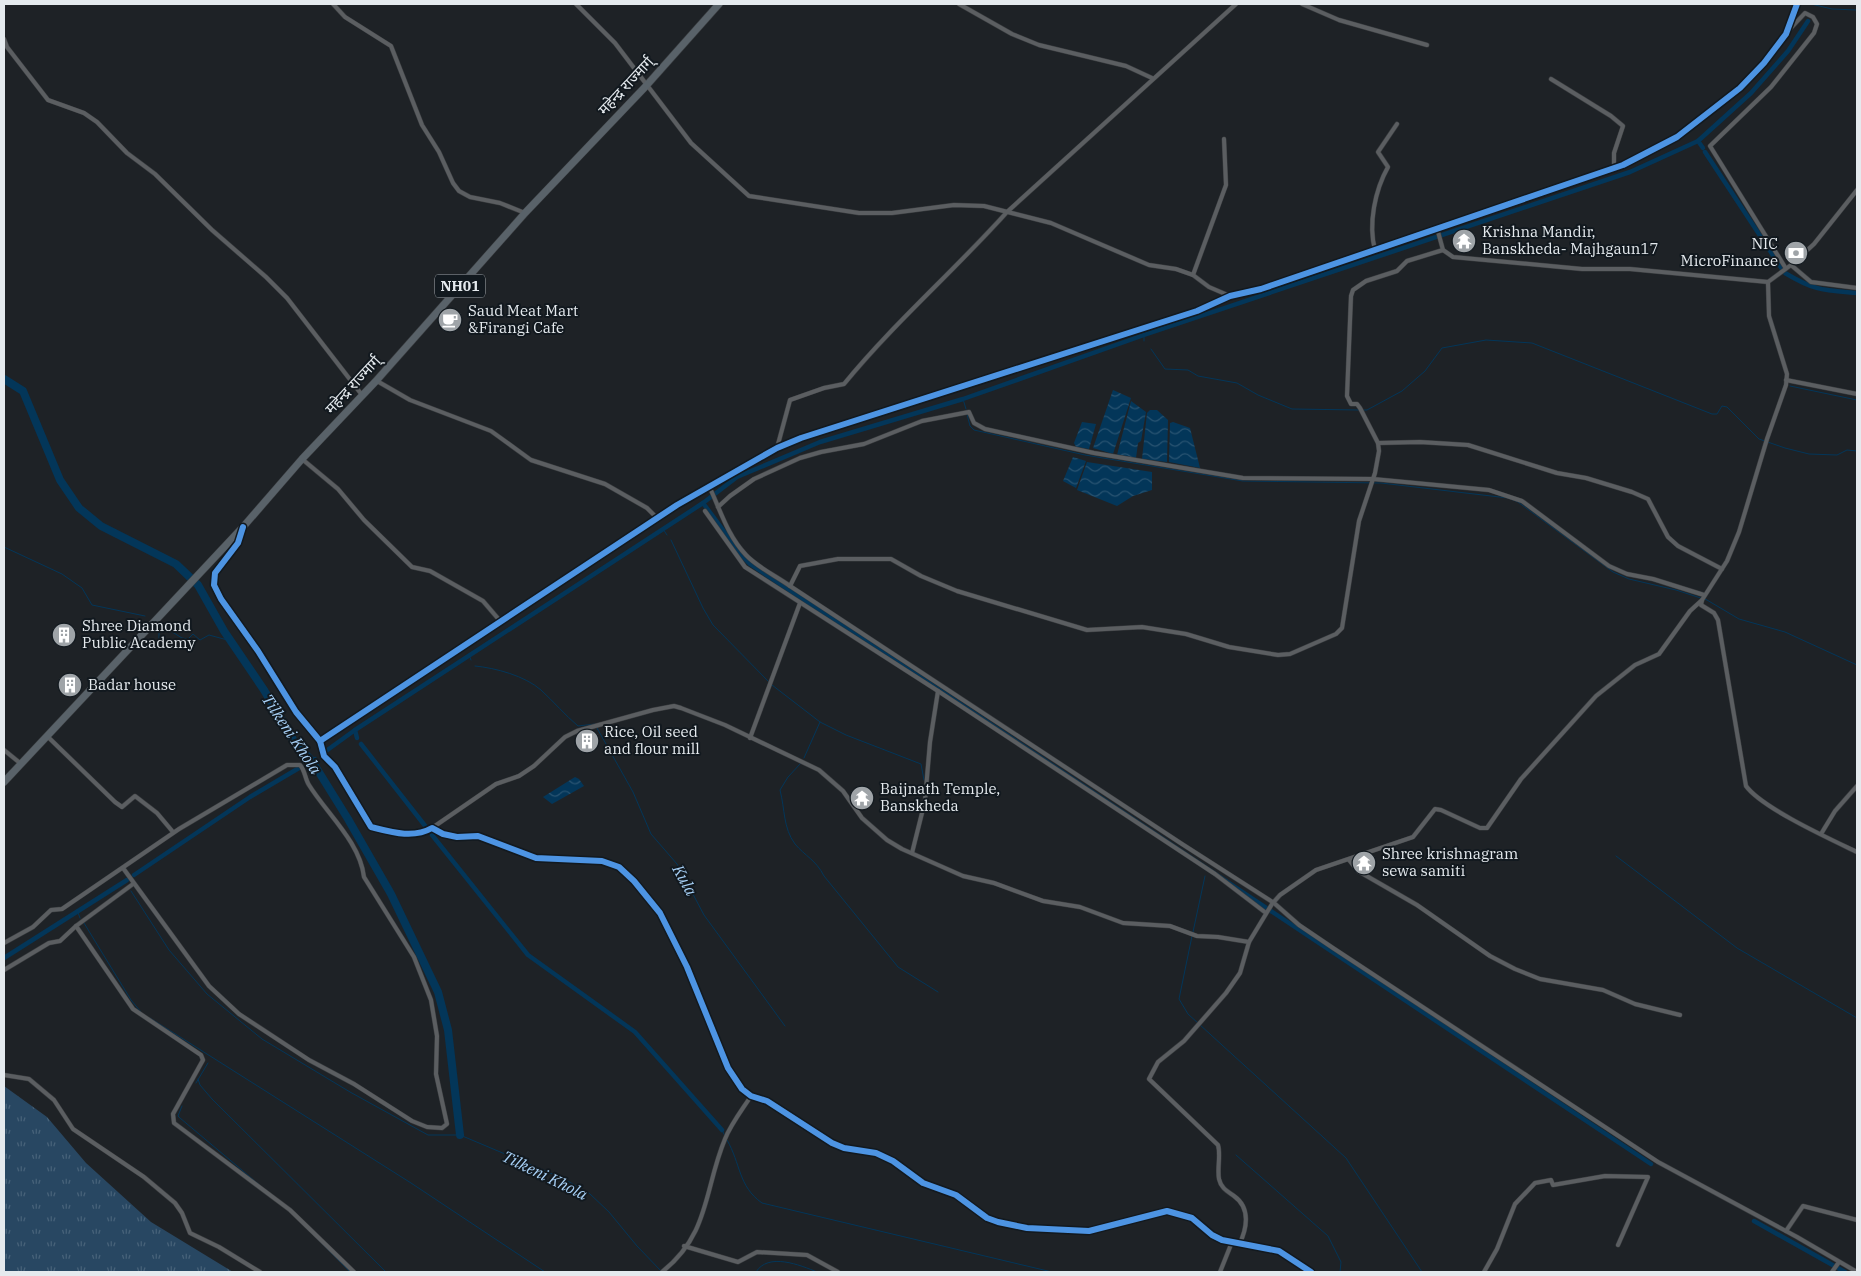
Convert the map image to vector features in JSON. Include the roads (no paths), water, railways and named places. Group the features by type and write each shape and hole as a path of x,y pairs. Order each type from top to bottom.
{"highway":[{"name":"महेन्द्र राज्मार्ग्","path":"4,781 244,527 302,459 376,381 524,213 646,86 719,4"}],"street":[{"path":"333,4 345,17 391,46 422,125 439,152 453,183 459,191 470,197 500,202 524,213"},
{"path":"576,4 615,43 691,143 749,196 859,213 892,213 954,206 984,206 1051,223 1149,265 1176,269 1193,275 1209,287 1230,296"},
{"path":"959,4 1012,34 1039,45 1126,66 1152,78"},
{"path":"777,448 790,400 824,388 844,384 934,286 978,244 1007,212 1152,78 1236,4"},
{"path":"1302,4 1354,25 1427,45"},
{"path":"1786,34 1797,4"},
{"path":"320,741 657,518 777,448 801,438 1189,314 1230,296 1261,289 1614,168 1677,137 1740,88 1764,63 1805,13 1813,17 1818,24 1809,39 1771,87 1710,146 1785,267"},
{"path":"4,39 7,47 48,100 84,113 96,122 127,154 155,174 212,230 280,291 362,395"},
{"path":"1550,79 1611,116 1623,126 1614,153 1614,168"},
{"path":"1375,250 1372,237 1373,220 1380,182 1388,167 1378,152 1396,124"},
{"path":"1193,275 1203,252 1207,232 1215,219 1226,185 1224,139"},
{"path":"1437,228 1443,248 1453,257 1582,269 1630,269 1768,282 1814,244 1857,190"},
{"path":"790,586 800,566 838,559 891,559 921,576 957,590 1087,630 1142,627 1186,634 1246,650 1278,655 1290,654 1336,634 1342,628 1359,521 1372,482 1378,443 1361,410 1357,404 1351,404 1347,396 1351,296 1353,290 1366,281 1398,271 1408,261 1443,248"},
{"path":"1790,265 1811,282 1857,288"},
{"path":"1768,282 1769,316 1784,361 1787,374 1786,380 1739,532 1722,570 1704,595 1701,605 1714,613 1718,620 1746,786 1757,797 1821,834 1857,852"},
{"path":"1786,380 1857,394"},
{"path":"376,381 410,400 491,431 530,460 606,484 647,508 657,518"},
{"path":"718,508 730,496 754,479 800,458 864,444 922,420 969,412 974,423 985,429 1094,453 1244,478 1372,482 1489,490 1510,496 1542,514 1609,566 1628,574 1653,579 1704,595"},
{"path":"1378,443 1420,442 1468,445 1557,473 1586,478 1632,492 1648,500 1668,537 1678,546 1722,570"},
{"path":"302,459 338,489 364,520 401,557 412,566 430,571 483,601 501,622"},
{"path":"709,486 716,499 723,522 746,555 790,586 1273,904 1333,948 1658,1162 1786,1231 1838,1264 1857,1272"},
{"path":"705,511 745,567 938,691 1215,874 1266,912"},
{"path":"244,527 238,543 215,573 214,585 221,599 258,651 296,712 320,741 324,756 335,767 371,827 408,834 423,834 496,784 519,776 534,766 565,737 577,731 674,706 725,725 819,770 843,791 862,818 875,830 902,849 963,876 994,882 1043,901 1080,908 1123,923 1170,926 1197,936 1249,942"},
{"path":"1239,1245 1245,1233 1245,1212 1242,1203 1223,1188 1219,1181 1218,1144 1149,1079 1158,1062 1184,1042 1226,993 1240,973 1249,942 1266,912 1280,895 1316,870 1413,837 1435,809 1442,810 1480,828 1487,828 1520,779 1541,754 1611,683 1635,665 1659,654 1690,611 1702,600"},
{"path":"750,738 800,603"},
{"path":"912,853 925,801 930,742 938,691"},
{"path":"47,736 115,802 122,806 135,796 157,813 173,832"},
{"path":"4,750 20,763"},
{"path":"4,943 33,927 51,910 62,909 173,832 287,765 300,765 304,778 351,843 363,866 364,877 414,958 431,1000 437,1036 436,1074 447,1124 442,1128 427,1127 412,1121 354,1084 302,1055 240,1014 209,986 123,868"},
{"path":"1821,834 1835,812 1857,786"},
{"path":"432,828 443,834 478,836 536,858 602,862 619,867 634,881 660,913 687,967 728,1068 742,1089 751,1096 767,1101 832,1143 844,1148 876,1152 893,1161 923,1183 956,1195 987,1218 998,1222 1027,1228 1088,1231 1167,1211 1192,1218 1212,1235 1239,1245 1256,1245 1279,1251 1311,1272"},
{"path":"1349,860 1358,871 1417,905 1490,956 1515,969 1540,979 1603,990 1635,1004 1680,1015"},
{"path":"4,970 49,943 60,941 76,926 133,884"},
{"path":"76,926 133,1009 202,1055 203,1060 173,1114 172,1119 174,1123 290,1210 354,1272"},
{"path":"4,1075 29,1079 54,1100 73,1129 144,1177 175,1203 182,1213 190,1233 219,1247 260,1272"},
{"path":"662,1272 672,1264 700,1224 726,1137 751,1096"},
{"path":"1484,1272 1496,1250 1515,1204 1536,1183 1551,1180 1553,1184 1605,1176 1648,1178 1618,1245"},
{"path":"1786,1231 1803,1206 1857,1220"},
{"path":"1220,1272 1232,1242"},
{"path":"684,1246 738,1262 757,1252 807,1255 838,1272"},
{"path":"1832,1271 1838,1264"}],"water":[{"path":"1113,390 1131,398 1113,454 1093,448"},
{"path":"1131,401 1146,412 1136,458 1117,455"},
{"path":"1150,410 1157,410 1168,420 1167,462 1142,459 1147,413"},
{"path":"1082,422 1096,424 1089,449 1076,447 1074,443"},
{"path":"1173,422 1190,428 1200,468 1169,462 1170,423"},
{"path":"1073,457 1086,461 1076,488 1063,481"},
{"path":"1087,462 1152,472 1152,490 1133,496 1117,506 1077,490"},
{"path":"575,777 584,786 552,804 543,797"}],"waterway":[{"path":"1811,4 1832,9 1857,10"},
{"path":"326,751 355,730 703,503 737,477 820,442 963,399 1144,335 1630,172 1698,141 1751,93 1788,51 1808,21"},
{"path":"1698,141 1703,148"},
{"path":"1705,152 1782,269"},
{"path":"1785,273 1820,289 1857,293"},
{"path":"1144,335 1144,341"},
{"path":"1363,410 1367,410 1402,391 1425,371 1442,348 1486,340 1532,343 1712,414 1717,414 1722,406 1727,407 1759,439 1785,448 1809,454 1837,455 1847,450 1857,451"},
{"path":"1151,349 1165,369 1188,370 1198,376 1237,383 1258,395 1292,409 1359,410"},
{"name":"Tilkeni Khola","path":"4,379 23,391 60,480 79,508 101,526 176,564 198,585 224,631 264,690 295,743 312,761 348,819 391,894 438,992 448,1030 460,1135"},
{"path":"1790,386 1857,400"},
{"path":"963,399 966,409"},
{"path":"967,414 970,426 974,430 1085,455 1243,481 1381,483 1508,498 1518,502 1613,572 1629,579 1676,590 1707,600 1739,619 1785,632 1857,665"},
{"path":"703,503 750,564 1651,1164"},
{"path":"663,529 667,535"},
{"path":"671,540 713,625 769,682"},
{"path":"4,547 62,574 82,588 92,605 145,616"},
{"path":"159,639 159,632 164,627 182,638 188,639 193,634 200,640 209,635 231,641"},
{"name":"Kula","path":"469,655 471,660"},
{"name":"Kula","path":"475,666 519,677 541,690 578,726 595,724"},
{"path":"772,685 820,722 846,735 921,764 924,780"},
{"path":"804,758 820,722"},
{"name":"Kula","path":"597,728 633,792 651,834 677,864 704,915 785,1026"},
{"path":"355,730 357,738"},
{"path":"361,744 426,827"},
{"name":"Tilkeni Khola","path":"308,763 315,759"},
{"path":"801,763 788,777 780,790 786,825 791,838 818,866 824,876 898,967 938,992"},
{"path":"134,875 250,797 299,768"},
{"path":"432,835 528,955 635,1032 722,1130"},
{"path":"1616,856 1737,948 1857,1018"},
{"path":"1193,932 1205,876"},
{"path":"4,958 127,880"},
{"name":"Tilkeni Khola","path":"131,891 169,950 207,994 262,1039 350,1092 428,1135 460,1135 562,1178 589,1193 609,1212 637,1246 662,1272"},
{"path":"77,910 80,918"},
{"path":"84,923 131,1000 141,1012"},
{"path":"1192,936 1179,999 1188,1014 1346,1158 1422,1272"},
{"path":"150,1018 411,1183 545,1272"},
{"path":"196,1083 208,1063"},
{"path":"198,1079 200,1085 212,1099 386,1272"},
{"path":"182,1106 178,1116 262,1187"},
{"path":"722,1130 725,1136"},
{"path":"727,1140 744,1182 748,1189 762,1203 1052,1272"},
{"path":"1236,1155 1328,1236 1341,1262 1340,1272"},
{"path":"1754,1221 1845,1272"},
{"path":"317,1239 350,1272"},
{"name":"Tilkeni Khola","path":"756,1272 761,1266 776,1261 802,1266 817,1272"}],"place":[{"name":"Krishna Mandir, Banskheda- Majhgaun17","path":"1464,241"},
{"name":"NIC MicroFinance","path":"1796,253"},
{"name":"Saud Meat Mart &Firangi Cafe","path":"450,320"},
{"name":"Shree Diamond Public Academy","path":"64,635"},
{"name":"Badar house","path":"70,685"},
{"name":"Rice, Oil seed and flour mill","path":"587,741"},
{"name":"Baijnath Temple, Banskheda","path":"862,798"},
{"name":"Shree krishnagram sewa samiti","path":"1364,863"}]}
